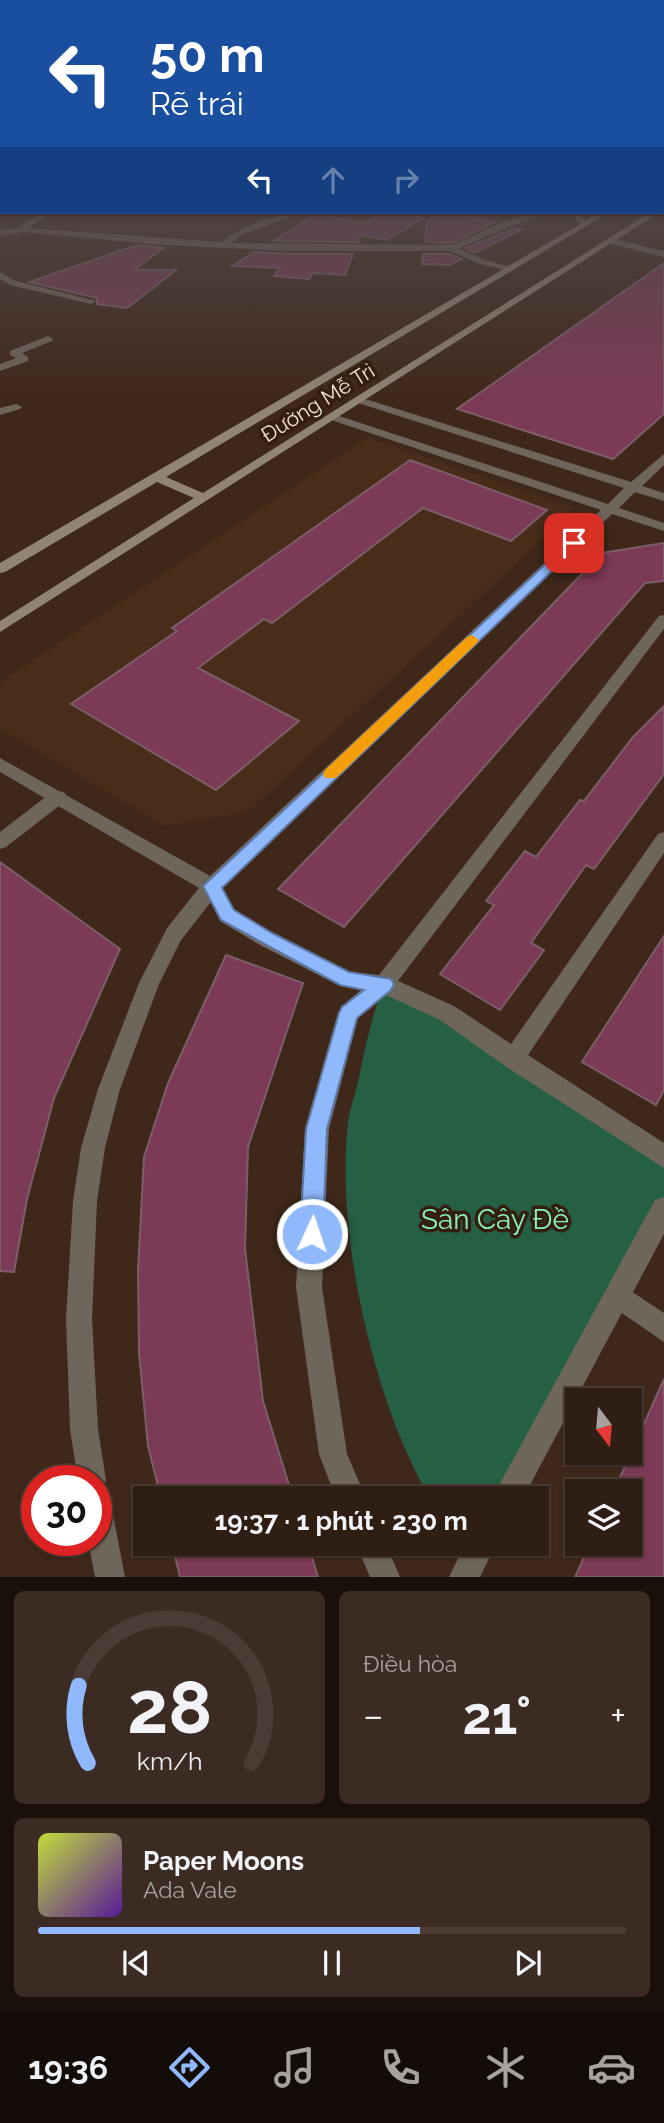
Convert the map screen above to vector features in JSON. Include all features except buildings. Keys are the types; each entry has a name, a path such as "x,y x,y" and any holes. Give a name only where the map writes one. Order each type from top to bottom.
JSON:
{"main road":[{"name":"Đường Mễ Trì","path":"0,569 534,255"},
{"name":"Đường Mễ Trì","path":"0,627 589,255"},
{"path":"156,477 204,498"}],"street":[{"path":"466,255 482,262 511,268"},
{"path":"0,275 13,283 90,301"},
{"path":"0,368 24,359 14,353 48,338"},
{"path":"359,400 664,497"},
{"path":"0,412 16,407"},
{"path":"332,417 664,527"},
{"path":"90,1465 84,1429 79,1319 85,1201 93,1148 109,1088 149,983 174,934 212,886 664,458"},
{"path":"347,1486 333,1454 309,1287 317,1129 349,1013 384,984 664,619"},
{"path":"0,764 212,886 228,915 265,938 347,980 384,984 447,1013 664,1157"},
{"path":"0,842 58,797"},
{"path":"513,1059 664,839"},
{"path":"514,1486 664,1209"},
{"path":"619,1296 664,1329"},
{"path":"106,1556 110,1577"},
{"path":"376,1556 385,1577"},
{"path":"464,1577 475,1556"}],"shaded area":[{"path":"368,437 575,509 248,812 164,826 0,729 0,682"}],"green space":[{"name":"Sân Cây Đề","path":"384,984 664,1157 664,1209 514,1486 424,1486 392,1415 376,1367 353,1265 345,1167 348,1123"}],"slow traffic":[{"path":"330,774 472,640"}],"route":[{"path":"312,1234 317,1129 349,1013 384,984 347,980 265,938 228,915 212,886 574,543"}]}
